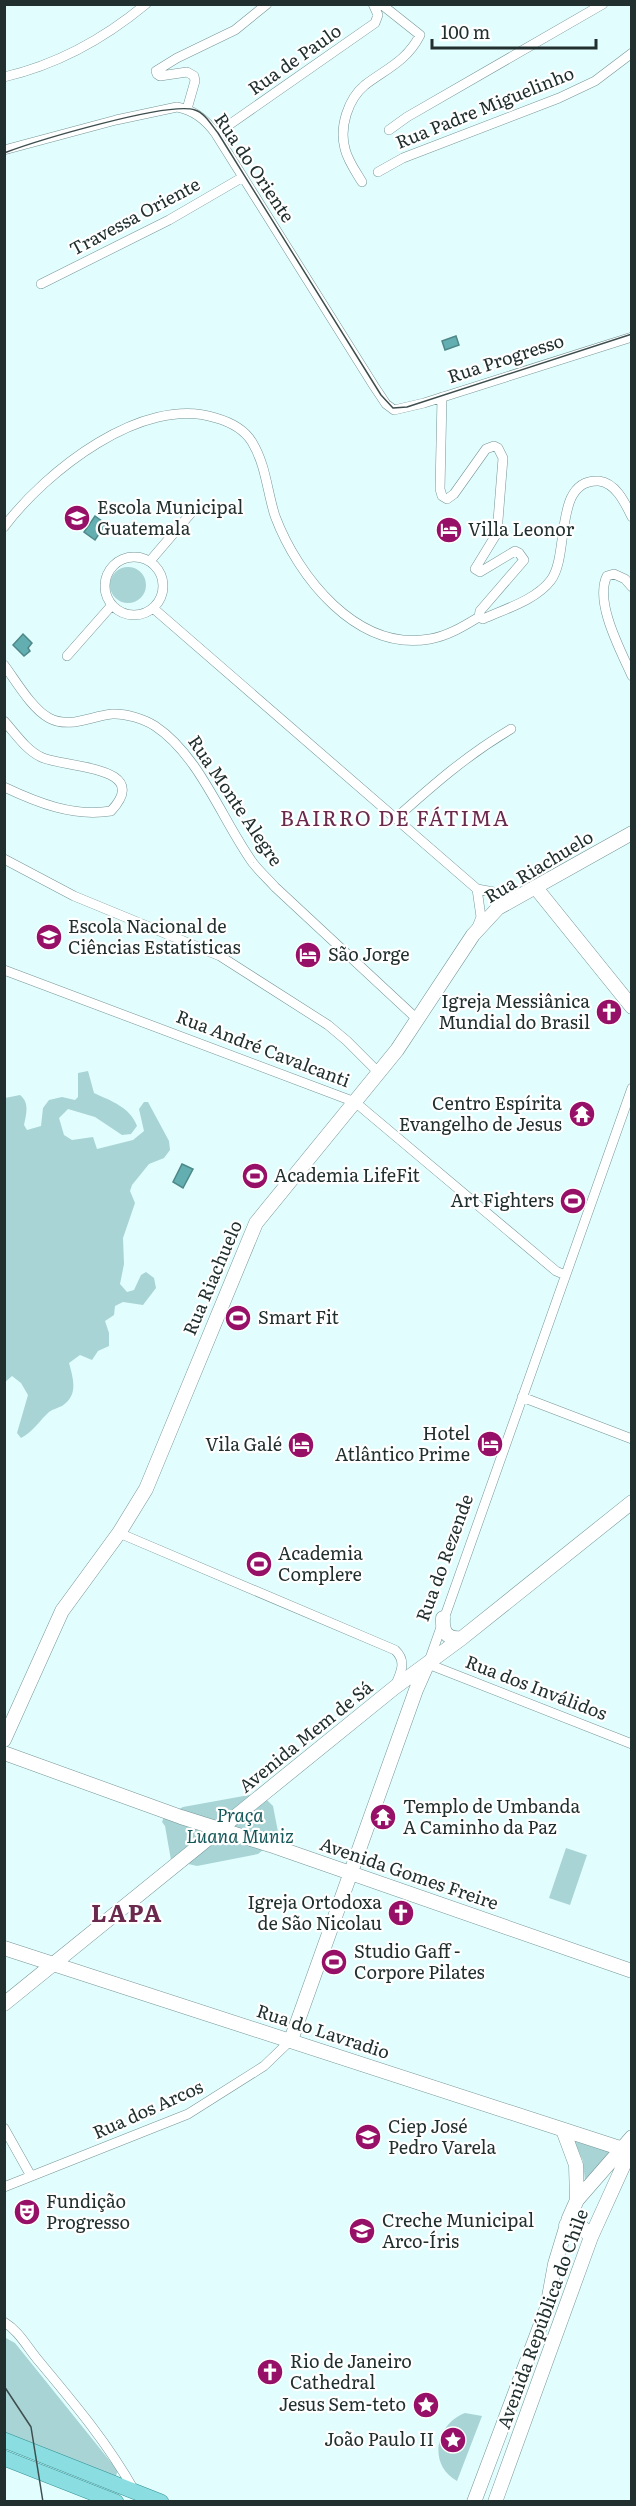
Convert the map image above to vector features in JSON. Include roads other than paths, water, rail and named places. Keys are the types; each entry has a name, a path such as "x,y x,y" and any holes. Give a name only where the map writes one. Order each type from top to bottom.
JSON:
{"main road":[{"name":"Rua Riachuelo","path":"4,1740 62,1611 118,1533 146,1489 252,1230 266,1208 397,1050 473,935 498,908 632,833"},
{"path":"536,888 632,1007"},
{"name":"Avenida Mem de Sá","path":"4,2004 394,1688 462,1638 632,1502"},
{"path":"443,1618 442,1630 452,1638 462,1638"},
{"name":"Rua do Rezende","path":"291,2040 349,1873 416,1690 428,1664"},
{"name":"Avenida Gomes Freire","path":"4,1753 632,1971"},
{"name":"Rua do Lavradio","path":"4,1948 563,2130 629,2149"},
{"path":"563,2130 576,2165 578,2200"},
{"name":"Avenida República do Chile","path":"474,2502 547,2308 566,2225 578,2200 629,2149"},
{"name":"Avenida República do Chile","path":"495,2502 591,2237 629,2149"},
{"path":"566,2225 580,2225 591,2237"},
{"path":"4,2440 161,2502"},
{"path":"4,2458 116,2502"}],"street":[{"path":"4,77 30,71 58,59 104,34 147,4"},
{"path":"187,109 195,81 194,76 187,72 160,76 156,70 227,35 267,4"},
{"name":"Rua de Paulo","path":"216,135 375,23 378,15 373,4"},
{"path":"362,182 345,149 343,130 347,115 358,92 398,64 419,38 419,33 381,4"},
{"path":"389,130 407,117 603,4"},
{"name":"Rua Padre Miguelinho","path":"378,172 403,158 559,98 595,81 632,52"},
{"name":"Rua do Oriente","path":"4,150 116,120 177,107 187,109 210,126 390,408"},
{"name":"Travessa Oriente","path":"41,284 169,220 243,177"},
{"name":"Rua Progresso","path":"390,408 394,410 411,407 632,337"},
{"path":"442,397 440,489 442,496 447,499 454,494 486,449 494,446 498,448 503,458 497,532 475,569 480,572 515,551 524,560 480,611 479,617"},
{"path":"4,526 30,496 90,447 136,423 178,415 205,414 233,423 252,441 265,471 275,515 290,550 328,598 355,622 370,631 390,639 410,641 431,639 448,634 479,617 483,619 534,595 551,580 561,556 567,505 572,495 589,482 601,481 614,489 624,500 632,517"},
{"path":"150,561 191,513"},
{"path":"136,556 150,561 163,580 160,600 146,612 130,615 112,605 105,593 104,583 111,566 127,557 136,556"},
{"path":"632,587 625,579 614,574 607,576 602,592 606,610 632,676"},
{"path":"67,656 112,605"},
{"path":"153,608 477,889 520,896"},
{"name":"Rua Monte Alegre","path":"4,665 30,700 49,718 76,722 111,714 129,716 153,724 173,739 191,763 254,864 275,887 417,1018"},
{"path":"4,721 40,757 110,774 119,781 123,788 122,796 111,811 82,812 42,805 4,787"},
{"path":"395,819 445,774 511,729"},
{"path":"4,859 74,896 220,956 328,1025 379,1073"},
{"path":"473,935 481,917 477,889"},
{"name":"Rua André Cavalcanti","path":"4,970 355,1102 556,1271 565,1275"},
{"name":"Rua do Rezende","path":"428,1664 632,1088"},
{"path":"522,1397 632,1439"},
{"path":"118,1533 395,1650 401,1657 402,1664 394,1688"},
{"name":"Rua dos Inválidos","path":"428,1664 632,1744"},
{"name":"Rua dos Arcos","path":"6,2183 30,2176 188,2114 256,2072 291,2040"},
{"path":"4,2128 30,2176"},
{"path":"4,2322 18,2333 82,2412 111,2450 136,2492"}],"tram line":[{"path":"4,153 131,116 180,109 199,112 218,133 381,395 393,408 407,407 632,334"},
{"path":"4,2386 31,2427 43,2502"}],"place":[{"name":"Escola Municipal Guatemala","path":"77,518"},
{"name":"Villa Leonor","path":"449,530"},
{"name":"Escola Nacional de Ciências Estatísticas","path":"49,937"},
{"name":"São Jorge","path":"308,955"},
{"name":"Igreja Messiânica Mundial do Brasil","path":"609,1012"},
{"name":"Centro Espírita Evangelho de Jesus","path":"582,1114"},
{"name":"Academia LifeFit","path":"255,1176"},
{"name":"Art Fighters","path":"573,1201"},
{"name":"Smart Fit","path":"238,1318"},
{"name":"Hotel Atlântico Prime","path":"490,1444"},
{"name":"Vila Galé","path":"301,1445"},
{"name":"Academia Complere","path":"259,1564"},
{"name":"Templo de Umbanda A Caminho da Paz","path":"383,1817"},
{"name":"Igreja Ortodoxa de São Nicolau","path":"401,1913"},
{"name":"Studio Gaff - Corpore Pilates","path":"334,1962"},
{"name":"Ciep José Pedro Varela","path":"368,2137"},
{"name":"Fundição Progresso","path":"27,2212"},
{"name":"Creche Municipal Arco-Íris","path":"362,2231"},
{"name":"Rio de Janeiro Cathedral","path":"270,2372"},
{"name":"Jesus Sem-teto","path":"426,2405"},
{"name":"João Paulo II","path":"453,2440"}],"district":[{"name":"BAIRRO DE FÁTIMA","path":"395,819"},
{"name":"LAPA","path":"127,1914"}],"park label":[{"name":"Praça Luana Muniz","path":"240,1826"}]}
